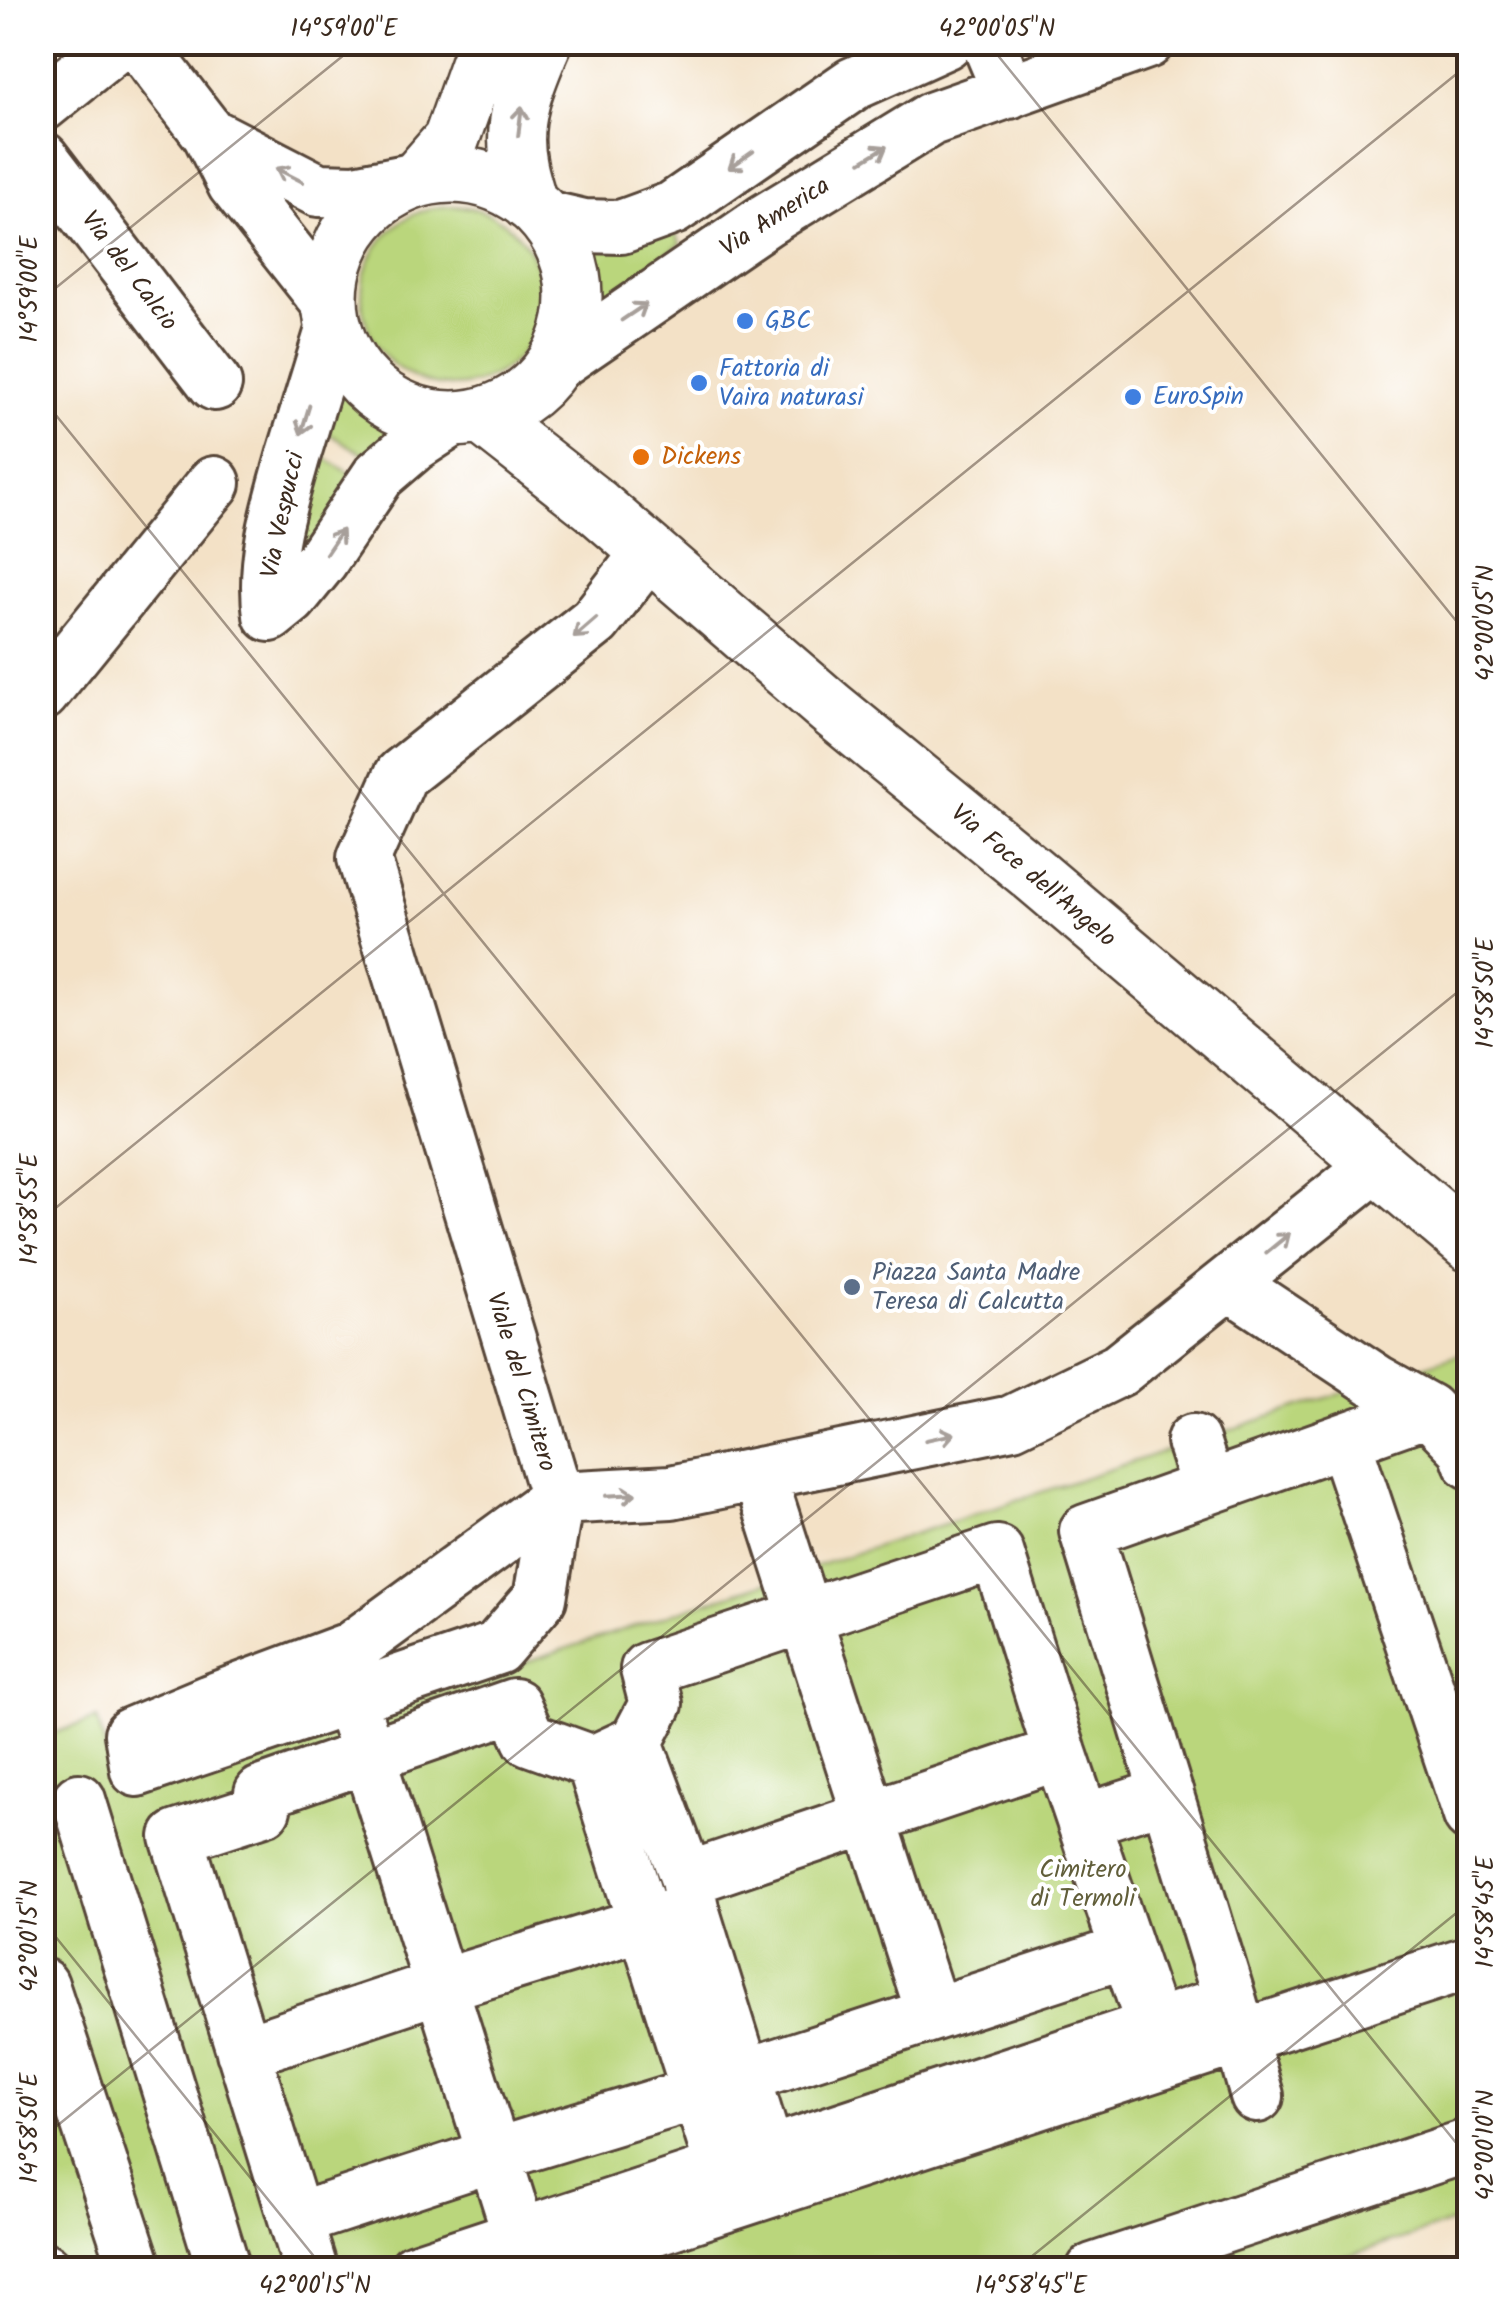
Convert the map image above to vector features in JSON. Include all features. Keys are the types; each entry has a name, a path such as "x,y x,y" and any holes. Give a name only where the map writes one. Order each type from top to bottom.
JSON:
{"main road":[{"path":"417,179 451,140 488,42"},
{"path":"537,210 512,190 492,181 454,175 417,179 397,187 358,218 336,256 330,280 331,316 346,358 376,393 409,412 431,418 467,418 514,402 549,372 567,337 573,316 572,272 565,251 537,210 518,162 517,125 526,83 544,42"},
{"name":"Via Foce dell'Angelo","path":"549,372 560,446 597,508"},
{"name":"Via Foce dell'Angelo","path":"467,418 597,508 1470,1244"}],"street":[{"path":"42,104 120,42"},
{"path":"138,42 209,134 234,184 331,316"},
{"path":"537,210 584,226 621,227 672,208 853,84 946,42"},
{"path":"988,42 1009,92"},
{"name":"Via America","path":"549,372 766,220 931,119 1147,42"},
{"path":"209,134 318,190 355,191 417,179"},
{"name":"Via del Calcio","path":"42,158 215,384"},
{"name":"Via Vespucci","path":"331,316 270,548 266,588 270,615 291,598 321,561 379,475 414,444 467,418"},
{"path":"42,694 214,484"},
{"name":"Viale del Cimitero","path":"648,553 595,620 400,775 364,858 541,1510 671,1492 1012,1422 1119,1370 1376,1165"},
{"path":"1228,1283 1376,1381 1428,1410 1465,1448 1470,1462"},
{"path":"1256,2096 1086,1531 1201,1464 1344,1440 1428,1410"},
{"path":"1344,1440 1470,1815"},
{"path":"758,1474 933,2014"},
{"path":"224,2270 61,1807 115,1784 136,1770 496,1648 540,1598 541,1510"},
{"path":"136,1770 131,1734 210,1700 352,1648 541,1510"},
{"path":"614,1752 656,1704 646,1669 997,1552 1153,2026"},
{"path":"349,1698 525,2258"},
{"path":"311,2270 178,1837 264,1810 262,1793 514,1704 529,1739 614,1752"},
{"path":"614,1752 674,1904 721,2084 756,2169"},
{"path":"243,2052 674,1904 869,1819 1060,1753"},
{"path":"1083,1820 1166,1794"},
{"path":"296,2220 1127,1951"},
{"path":"756,2169 1234,2019 1470,1962"},
{"path":"42,1985 136,2270"},
{"path":"415,2270 525,2258 756,2169 1153,2026 1234,2019"},
{"path":"1093,2270 1470,2145"}],"green space":[{"path":"452,206 486,213 516,232 535,262 542,296 535,330 516,360 486,379 452,386 418,379 388,360 369,330 362,296 369,262 388,232 418,213"},
{"path":"672,228 681,244 601,302 591,245"},
{"path":"339,388 362,412 394,431 367,456 321,429"},
{"path":"315,451 358,479 314,545 286,528"},
{"name":"Cimitero di Termoli","path":"1469,1351 1469,2217 1304,2270 43,2269 42,1737 97,1719 119,1796"}],"place":[{"name":"GBC","path":"745,321"},
{"name":"Fattoria di Vaira naturasi","path":"699,383"},
{"name":"EuroSpin","path":"1133,397"},
{"name":"Dickens","path":"641,457"},
{"name":"Piazza Santa Madre Teresa di Calcutta","path":"852,1287"}]}
